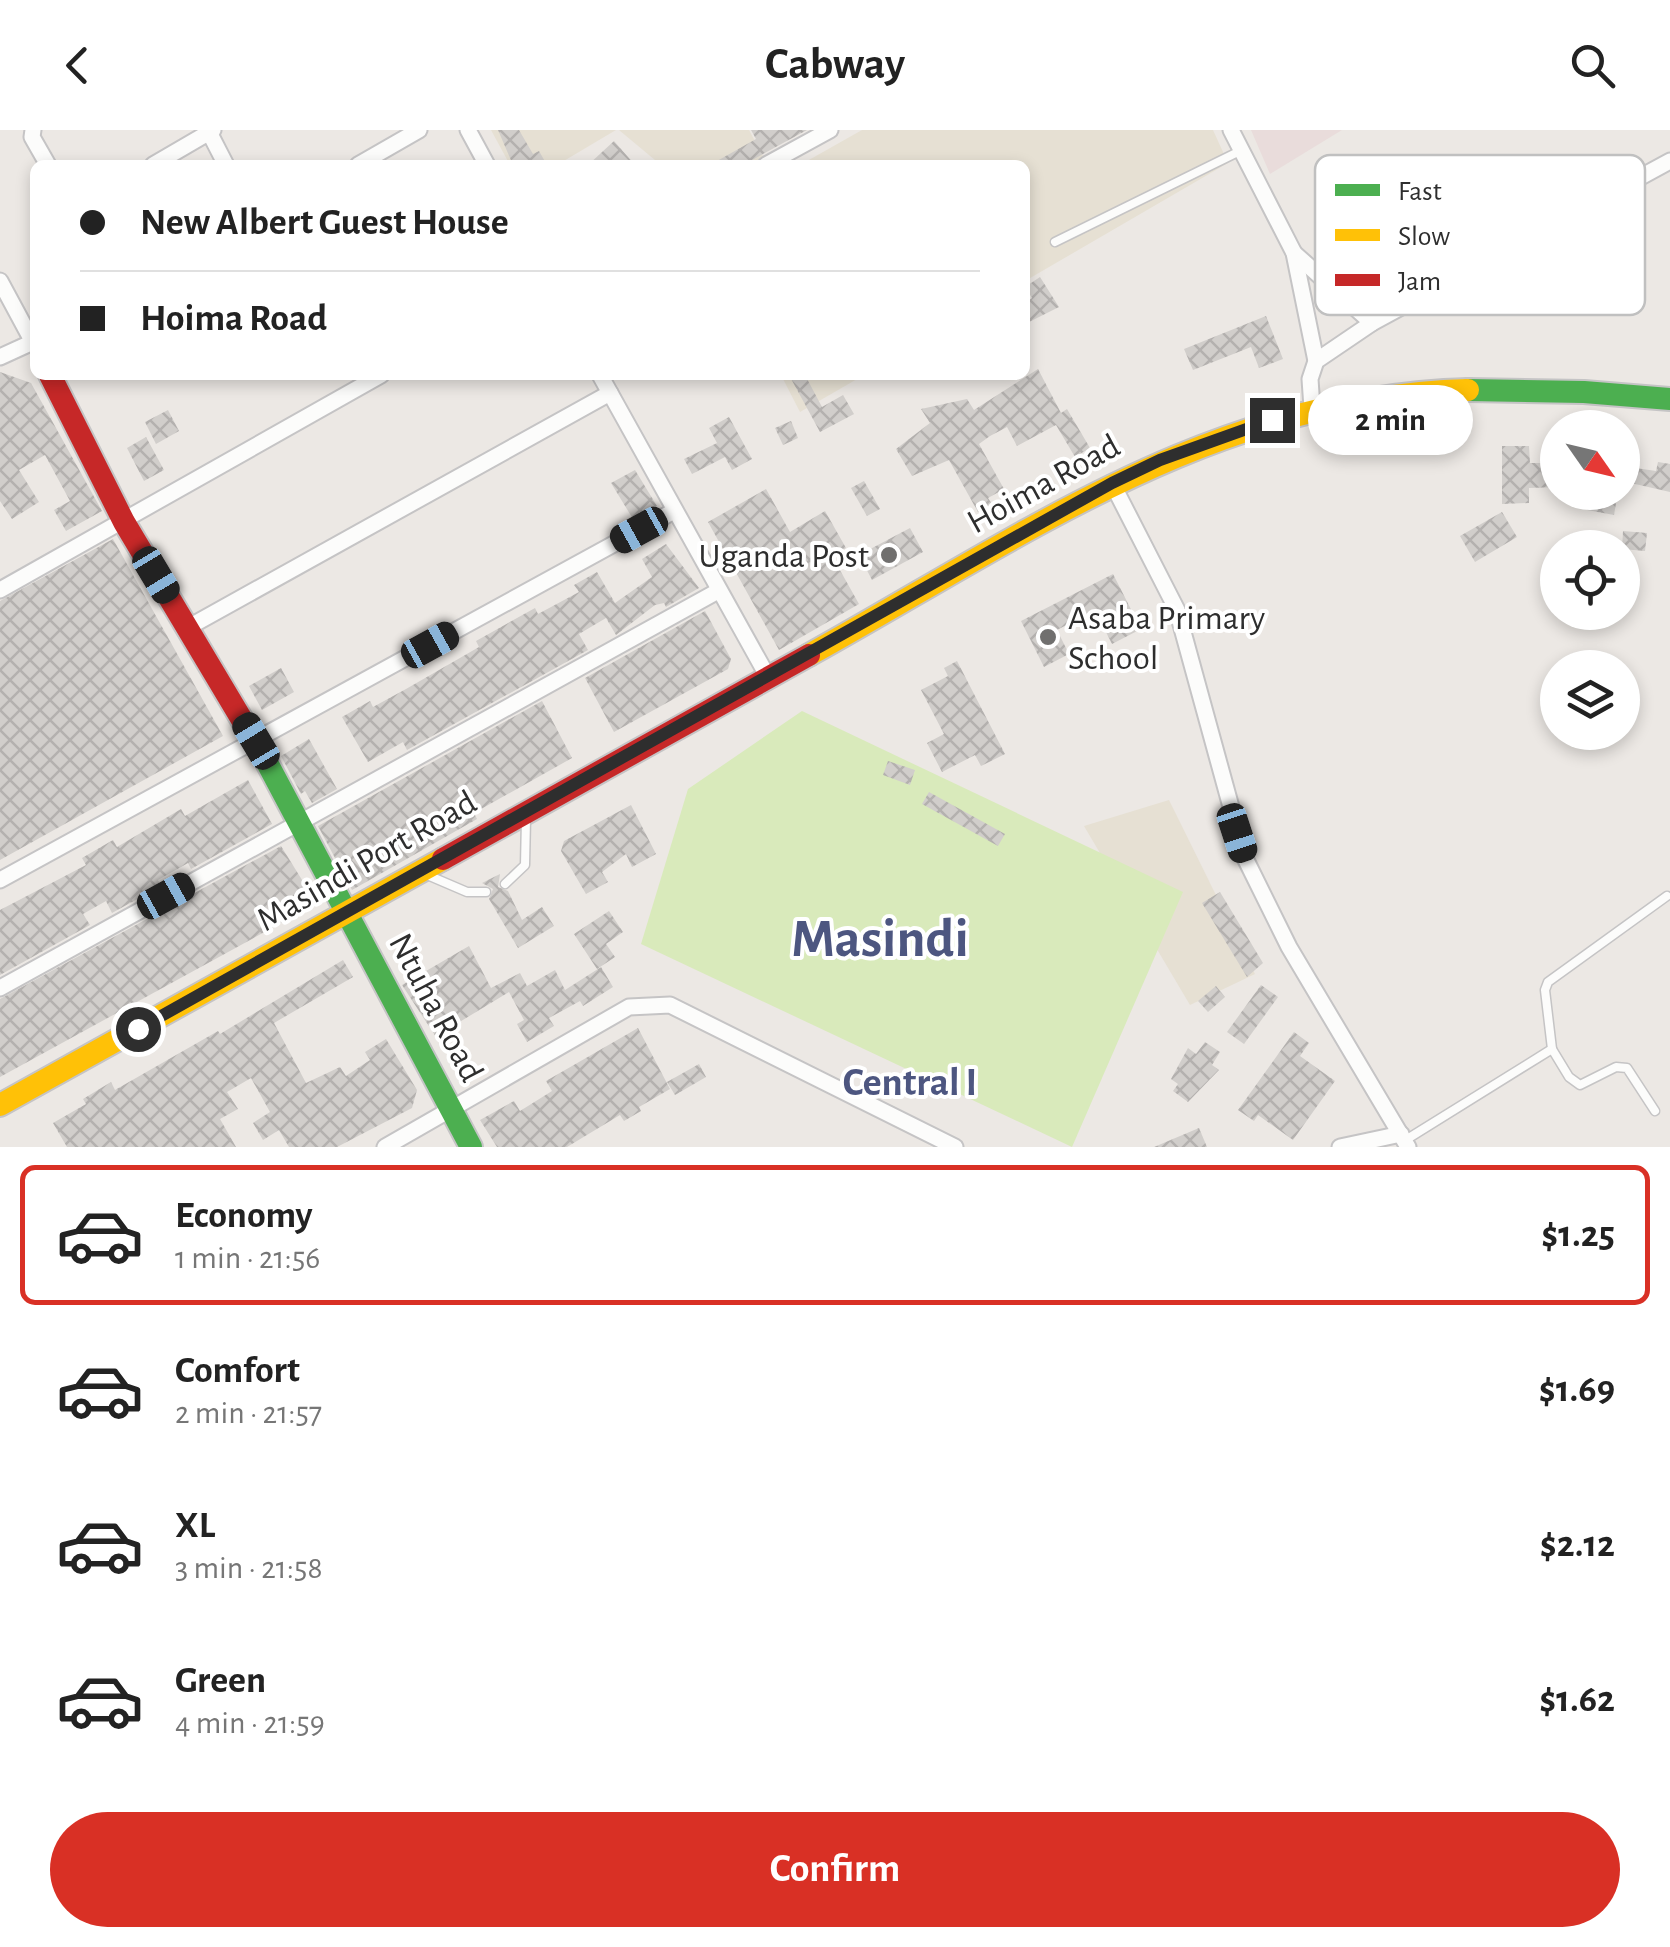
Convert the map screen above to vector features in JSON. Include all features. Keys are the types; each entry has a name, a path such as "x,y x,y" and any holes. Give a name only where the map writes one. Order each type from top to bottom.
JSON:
{"main road":[{"name":"Ntuha Road","path":"53,380 124,522 256,741 471,1147"},
{"name":"Hoima Road","path":"768,677 1112,483 1178,453 1312,408 1465,390 1556,390 1670,399"},
{"name":"Masindi Port Road","path":"0,1105 768,677"}],"street":[{"path":"367,160 419,130"},
{"path":"468,130 484,160"},
{"path":"775,160 830,130"},
{"path":"1231,130 1294,254 1316,361 1310,380 1312,408"},
{"path":"162,160 210,131 224,160"},
{"path":"31,132 45,160"},
{"path":"1645,175 1670,161"},
{"path":"1294,254 1315,273"},
{"path":"0,281 30,336"},
{"path":"1363,315 1372,323"},
{"path":"1316,361 1387,315"},
{"path":"0,357 30,345"},
{"path":"0,590 373,380"},
{"path":"603,380 768,677"},
{"path":"187,628 610,393"},
{"path":"1112,483 1178,610 1245,858 1290,947 1404,1141 1340,1147"},
{"path":"0,880 674,511"},
{"path":"0,988 718,591"},
{"path":"385,1147 629,1006 650,1003 670,1005 955,1147"}],"lane":[{"path":"1055,242 1242,150"},
{"path":"505,884 525,865 526,809"},
{"path":"420,871 444,885 486,892"},
{"path":"1655,1111 1627,1068 1616,1068 1580,1084 1569,1077 1552,1049 1545,990 1548,982 1666,896"},
{"path":"1404,1141 1552,1049"}],"shaded area":[{"path":"491,130 616,130 565,160 507,160"},
{"path":"619,130 749,130 764,158 760,160 655,160"},
{"path":"862,130 1213,130 1228,163 1030,278 1030,160 809,160"},
{"path":"1251,130 1342,130 1270,174"},
{"path":"784,380 855,380 800,412"},
{"path":"1169,800 1255,974 1190,1005 1084,826"}],"green space":[{"path":"802,711 1183,892 1072,1147 641,944 688,789"}],"building":[{"path":"498,130 519,130 533,154 539,151 544,160 511,160"},
{"path":"751,130 807,130 752,160 719,160 756,139"},
{"path":"614,141 631,160 593,160"},
{"path":"1040,277 1059,307 1030,322 1032,298 1030,284"},
{"path":"1266,316 1283,359 1259,368 1251,347 1193,370 1184,349"},
{"path":"1038,369 1061,413 1067,409 1090,448 1075,457 1056,425 1017,446 1007,427 990,436 979,444 1004,489 988,498 992,504 978,512 949,460 912,476 896,449 930,423 921,409 967,399 974,410 1021,380 1030,380 1030,374"},
{"path":"0,372 31,383 102,511 66,531 54,510 70,501 45,455 19,470 39,502 12,519 0,501"},
{"path":"792,380 808,380 822,407 843,395 854,414 820,432"},
{"path":"168,410 179,431 156,444 145,422"},
{"path":"729,417 752,459 732,470 725,457 692,474 684,459 717,443 709,428"},
{"path":"791,421 798,438 783,445 775,428"},
{"path":"146,437 164,470 144,481 127,448"},
{"path":"1502,446 1529,446 1530,463 1540,463 1540,488 1529,488 1529,503 1502,504"},
{"path":"1658,462 1670,464 1670,492 1640,485 1640,469 1656,471"},
{"path":"635,470 657,506 633,519 611,483"},
{"path":"864,481 880,509 867,516 851,488"},
{"path":"766,489 790,532 825,511 846,548 832,556 859,604 779,650 708,522"},
{"path":"1587,510 1615,510 1614,515"},
{"path":"1502,512 1517,537 1475,562 1460,536"},
{"path":"910,528 923,552 872,580 859,555"},
{"path":"1640,532 1647,533 1645,551 1640,551"},
{"path":"113,539 223,736 0,860 0,601"},
{"path":"666,544 699,588 666,607 664,603 655,605 616,635 606,618 579,634 588,650 407,750 403,742 368,762 342,717 370,701 373,707 406,689 479,647 476,641 535,608 538,614 579,592 574,585 597,572 615,603 652,577 642,559"},
{"path":"1113,574 1141,629 1112,644 1095,610 1057,630 1069,654 1044,667 1021,621"},
{"path":"705,611 731,659 728,669 614,732 585,678"},
{"path":"957,661 1005,754 981,766 975,755 942,772 927,743 944,734 921,690 948,676 944,668"},
{"path":"281,668 294,692 262,710 249,686"},
{"path":"542,701 572,758 474,813 477,819 352,890 318,826"},
{"path":"309,739 337,789 312,803 305,791 301,794 281,756"},
{"path":"888,761 915,770 910,785 883,775"},
{"path":"248,780 272,824 191,869 188,863 158,880 161,886 112,913 106,901 83,914 90,925 0,975 0,910 86,865 82,858 113,840 117,847 181,809 185,816"},
{"path":"929,792 1005,834 998,846 922,804"},
{"path":"631,805 656,854 632,867 626,854 602,872 608,882 586,894 561,851 564,841"},
{"path":"281,846 307,888 301,912 0,1077 0,999"},
{"path":"500,874 498,887 508,891 522,920 542,907 554,926 518,948 489,899 493,889 482,883"},
{"path":"1220,892 1263,963 1247,977 1202,903"},
{"path":"609,911 623,932 606,944 615,957 597,969 574,934"},
{"path":"469,946 491,988 520,973 527,986 555,970 565,990 601,967 613,987 583,1006 580,1001 549,1018 554,1026 527,1042 517,1024 524,1020 509,992 448,1029 450,1033 438,1040 402,985"},
{"path":"343,960 353,977 274,1023 306,1083 340,1067 346,1076 370,1060 365,1052 386,1039 417,1090 412,1108 337,1147 289,1147 279,1130 263,1140 253,1123 270,1112 251,1078 227,1092 238,1109 220,1119 236,1147 67,1147 53,1123 86,1104 83,1099 111,1082 115,1090 218,1031 220,1034"},
{"path":"1261,985 1278,997 1244,1044 1227,1032"},
{"path":"1216,986 1225,997 1208,1012 1198,1001"},
{"path":"638,1028 670,1089 624,1121 620,1115 567,1147 497,1147 480,1120 514,1101 520,1111 552,1091 546,1081"},
{"path":"1294,1032 1309,1043 1300,1056 1335,1081 1293,1140 1258,1115 1254,1121 1238,1110"},
{"path":"1205,1042 1220,1052 1212,1065 1219,1070 1188,1102 1173,1091 1178,1084 1171,1079 1188,1048 1196,1054"},
{"path":"699,1064 706,1077 675,1095 667,1082"},
{"path":"1199,1128 1207,1147 1154,1147"}],"traffic: fast":[{"path":"1468,390 1584,392 1670,399"},
{"path":"263,755 471,1147"}],"traffic: slow":[{"path":"809,655 1045,521 1124,480 1204,446 1288,418 1376,399 1468,390"},
{"path":"0,1105 443,859"}],"traffic: jam":[{"path":"53,380 124,522 263,755"},
{"path":"443,859 809,655"}],"place":[{"name":"Uganda Post","path":"889,555"},
{"name":"Asaba Primary School","path":"1048,637"}],"district":[{"name":"Masindi","path":"880,937"},
{"name":"Central I","path":"910,1081"}],"route":[{"path":"138,1029 1112,483 1160,460 1272,420"}]}
